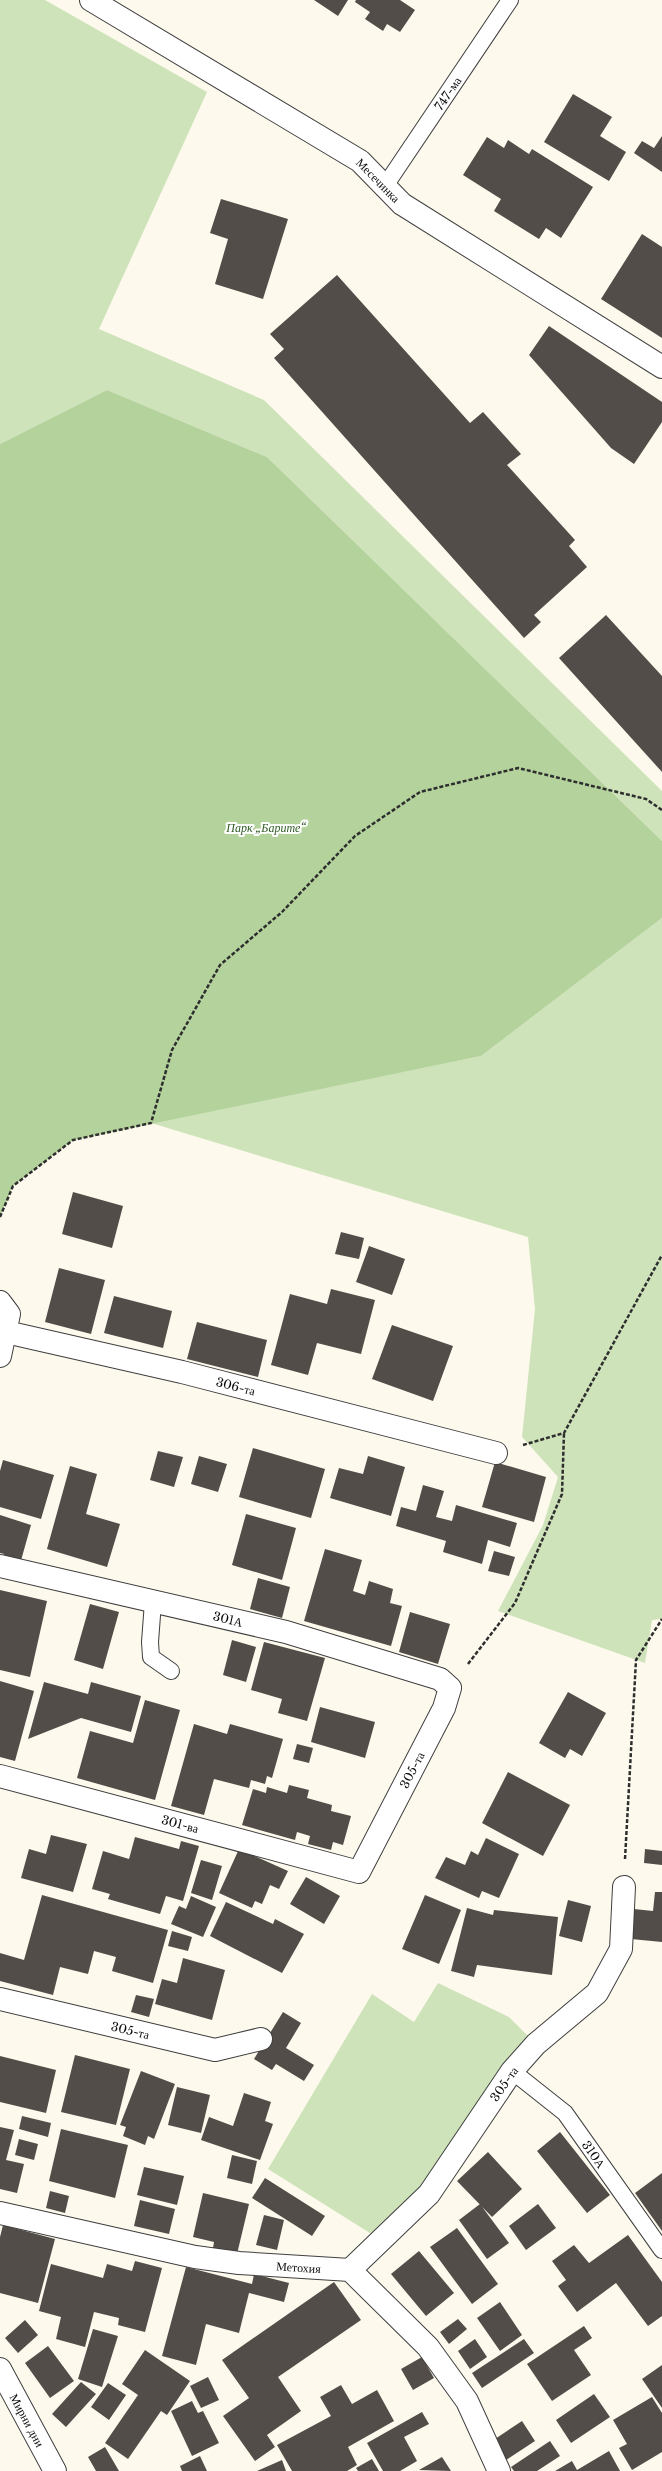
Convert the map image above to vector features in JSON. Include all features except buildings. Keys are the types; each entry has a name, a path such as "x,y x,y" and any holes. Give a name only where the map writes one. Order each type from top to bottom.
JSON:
{"street":[{"name":"Месечинка","path":"91,0 360,161 402,204 662,367"},
{"path":"0,1302 9,1314 0,1356"},
{"name":"306-та","path":"6,1332 182,1372 496,1453"},
{"name":"301А","path":"0,1566 286,1632 440,1679 450,1688"},
{"name":"305-та","path":"359,1872 444,1708 450,1688"},
{"name":"301-ва","path":"0,1776 359,1872"},
{"name":"305-та","path":"350,2270 430,2194 512,2071 536,2044 597,1993 621,1949 624,1887"},
{"name":"305-та","path":"0,1999 215,2050 261,2039"},
{"name":"Метохия","path":"0,2213 195,2257 239,2263 350,2270"},
{"path":"350,2270 428,2347 467,2401 498,2471"},
{"name":"Мирни дни","path":"0,2369 55,2471"}],"lane":[{"name":"747-ма","path":"385,186 510,0"},
{"path":"153,1602 150,1642 151,1657 171,1671"},
{"name":"310А","path":"512,2071 565,2113 662,2250"}],"path":[{"path":"0,1217 13,1186 73,1140 150,1123 172,1050 220,965 282,912 354,836 420,792 518,768 646,800 662,810"},
{"path":"450,1688 515,1603 562,1494 564,1433 662,1255"},
{"path":"496,1453 564,1433"},
{"path":"624,1887 636,1660 662,1619"}],"green space":[{"path":"0,0 45,0 207,92 99,329 264,400 662,791 662,841 267,457 107,390 0,444"},
{"name":"Парк „Барите“","path":"107,390 267,457 662,841 662,918 481,1056 73,1140 13,1186 0,1217 0,444"},
{"path":"662,918 662,1619 652,1620 645,1663 498,1611 543,1525 558,1477 522,1437 535,1309 528,1237 151,1123 481,1056"},
{"path":"438,1983 509,2017 536,2044 381,2240 268,2169 372,1994 414,2022"}]}
